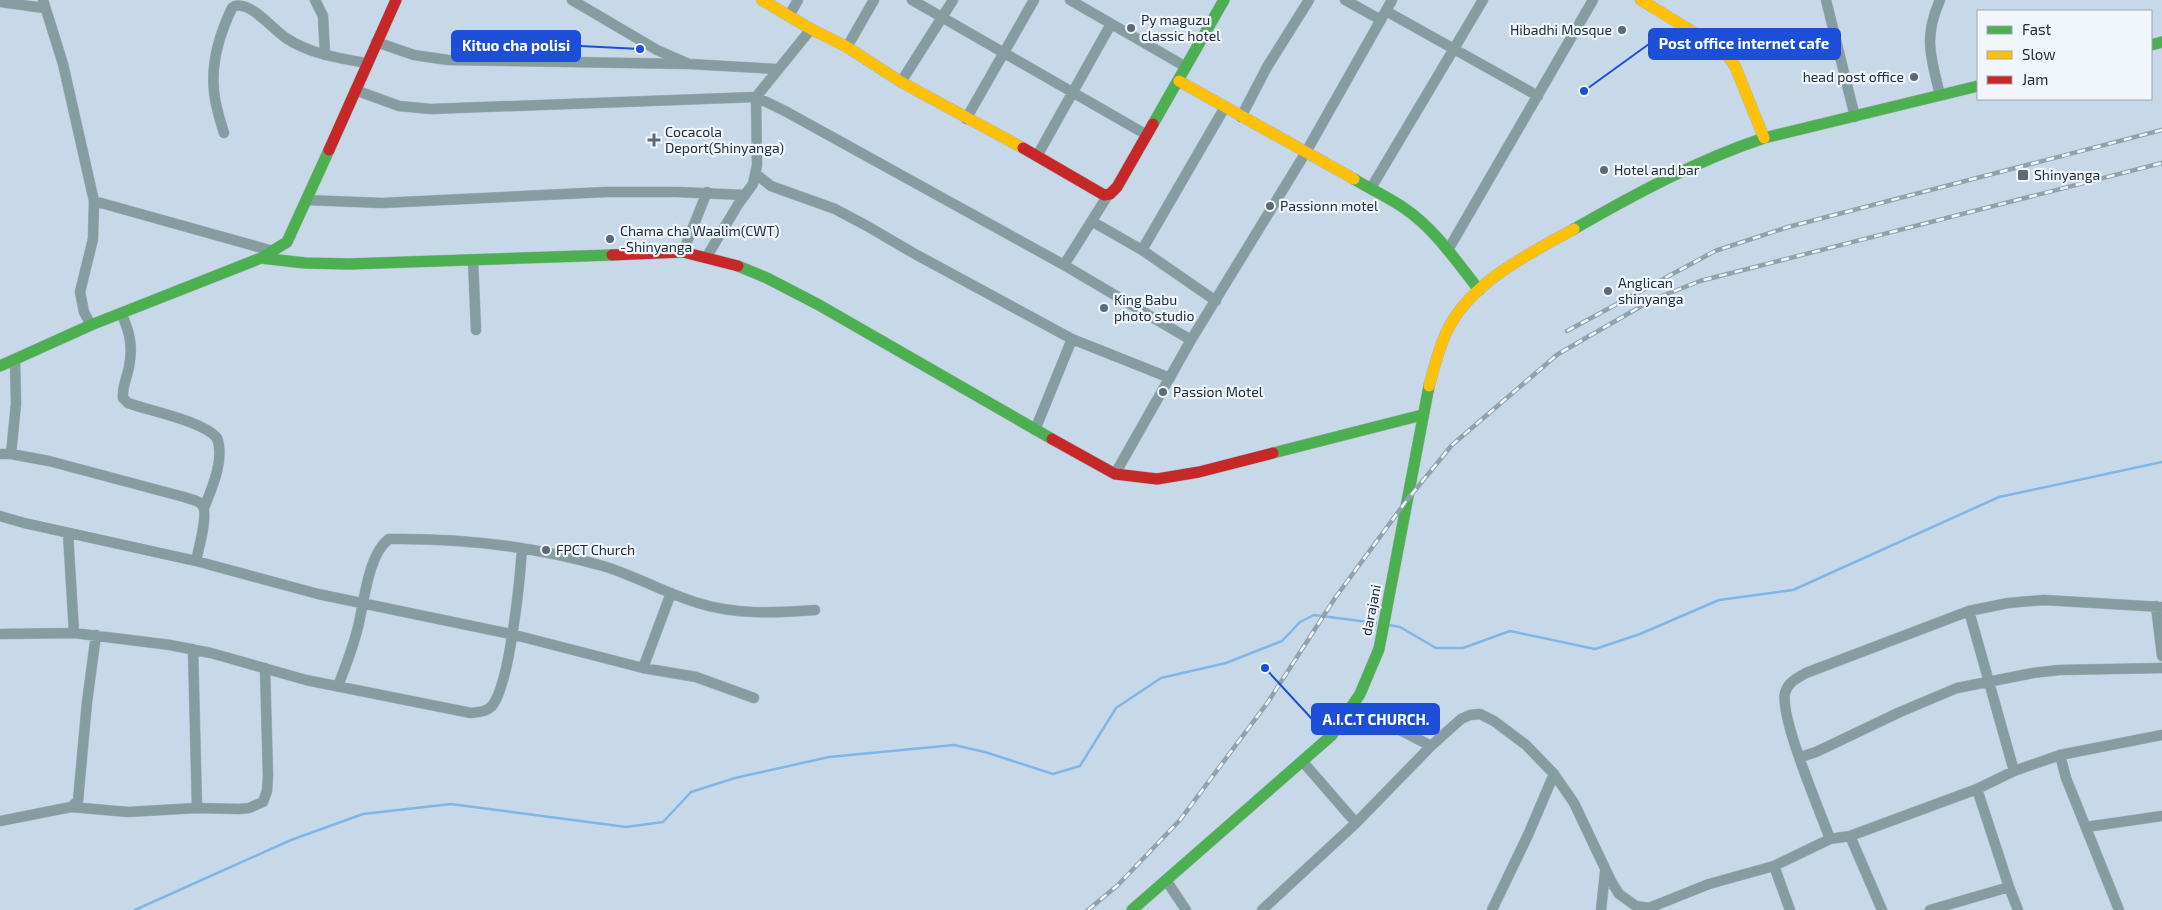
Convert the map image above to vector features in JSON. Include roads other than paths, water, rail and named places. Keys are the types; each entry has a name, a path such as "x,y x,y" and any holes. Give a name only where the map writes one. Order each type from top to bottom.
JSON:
{"main road":[{"path":"0,366 91,325 261,258 287,242 396,0"},
{"path":"762,0 810,29 847,47 901,82 966,119 1038,156 1100,194 1108,195 1117,187 1224,0"},
{"path":"1641,0 1724,51 1735,66 1764,138"},
{"path":"1179,81 1405,208 1428,227 1478,290"},
{"name":"darajani","path":"1132,910 1332,735 1354,706 1367,683 1379,648 1430,377 1443,339 1450,325 1478,290 1512,264 1638,192 1734,148 1764,138 1977,86"},
{"path":"287,242 305,263"},
{"path":"261,258 305,263 473,260 683,252 707,256 757,275 817,304 1035,430 1116,474 1156,479 1199,472 1422,415"}],"street":[{"path":"315,0 323,16 325,55"},
{"path":"572,0 657,50 689,64"},
{"path":"789,16 798,0"},
{"path":"847,47 874,0"},
{"path":"912,0 1004,51 1146,135"},
{"path":"901,82 953,0"},
{"path":"966,119 1034,0"},
{"path":"1070,0 1186,67"},
{"path":"1241,116 1267,67 1309,0"},
{"path":"1345,0 1454,48 1538,96"},
{"path":"1116,474 1191,340 1306,152 1392,0"},
{"path":"1371,188 1483,0"},
{"path":"1448,250 1593,0"},
{"path":"1826,0 1855,117"},
{"path":"1940,0 1930,26 1929,39 1940,95"},
{"path":"0,2 26,7 44,4 63,64 94,201 93,239 80,292 84,312 91,325"},
{"path":"224,133 214,94 214,78 221,32 235,6 247,7 285,37 300,46 325,55 366,63"},
{"path":"1038,156 1110,24"},
{"path":"707,256 745,195 754,184 756,174 756,97 777,68 810,29"},
{"path":"376,42 414,55 439,59 689,64 777,68"},
{"path":"356,90 399,106 431,109 756,97 785,111 1064,265 1191,340"},
{"path":"1142,250 1225,107"},
{"path":"756,174 772,186 835,209 1072,339 1170,378"},
{"path":"306,200 382,203 597,192 707,192 745,195"},
{"path":"683,252 707,192"},
{"path":"1064,265 1093,222 1108,195"},
{"path":"94,201 273,251"},
{"path":"1093,222 1142,250 1216,301"},
{"path":"473,260 476,330"},
{"path":"121,313 129,331 132,344 129,367 122,391 123,398 128,403 173,416 203,428 217,438 219,454 213,484 204,508 203,530 196,562"},
{"path":"1035,430 1072,339"},
{"path":"11,454 16,404 15,360"},
{"path":"0,454 11,454 49,462 184,497 202,504 204,508"},
{"path":"0,516 196,562 318,594 364,602 511,634 643,668 696,677 754,698"},
{"path":"68,533 74,633"},
{"path":"338,686 352,648 373,561 381,546 389,539 461,541 522,548 602,566 635,576 671,593 722,609 750,613 815,610"},
{"path":"0,634 74,633 194,649 306,680 471,713 484,711 490,708 500,689 511,634 522,548"},
{"path":"643,668 671,593"},
{"path":"1830,840 1791,733 1785,693 1791,682 1835,661 1969,611 2008,603 2044,600 2159,606 2162,656"},
{"path":"1969,611 2014,770"},
{"path":"72,807 78,801 87,702 96,635"},
{"path":"194,649 197,808"},
{"path":"0,821 72,807 128,812 197,808 249,808 258,806 265,798 268,776 265,668"},
{"path":"1800,757 1816,752 1930,698 1957,688 2059,670 2162,668"},
{"path":"1354,706 1431,746"},
{"path":"1262,910 1356,823 1431,746 1462,719 1470,715 1480,714 1494,720 1526,745 1554,774 1574,804 1605,872 1619,894 1636,906 1647,909 1709,884 1774,866 1830,840 1850,836 1977,789 2014,770 2060,755 2162,735"},
{"path":"2060,755 2066,778 2119,910"},
{"path":"1303,762 1356,823"},
{"path":"1492,910 1528,835 1554,774"},
{"path":"1977,789 2018,910"},
{"path":"2086,827 2162,816"},
{"path":"1850,836 1882,910"},
{"path":"1774,866 1790,910"},
{"path":"1600,910 1605,872"},
{"path":"1166,880 1186,910"},
{"path":"1930,910 2009,887"}],"waterway":[{"path":"1389,625 1400,627 1436,648 1463,648 1510,631 1595,649 1640,634 1719,600 1793,590 1999,497 2162,462"},
{"path":"135,910 291,840 363,814 451,804 626,827 663,822 691,792 735,778 829,757 954,745 985,752 1053,774 1080,766 1116,708 1161,678 1226,663 1282,641 1300,622 1314,615 1376,623"}],"railway":[{"path":"1567,331 1715,251 1788,227 2162,130"},
{"path":"1088,910 1118,885 1180,820 1268,702 1335,598 1407,500 1452,445 1558,354 1652,300 1700,281 2162,163"}],"place":[{"name":"Py maguzu classic hotel","path":"1131,28"},
{"name":"Hibadhi Mosque","path":"1622,30"},
{"name":"Kituo cha polisi","path":"640,49"},
{"name":"head post office","path":"1914,77"},
{"name":"Post office internet cafe","path":"1584,91"},
{"name":"Cocacola Deport(Shinyanga)","path":"654,140"},
{"name":"Hotel and bar","path":"1604,170"},
{"name":"Shinyanga","path":"2023,175"},
{"name":"Passionn motel","path":"1270,206"},
{"name":"Chama cha Waalim(CWT) -Shinyanga","path":"610,239"},
{"name":"Anglican shinyanga","path":"1608,291"},
{"name":"King Babu photo studio","path":"1104,308"},
{"name":"Passion Motel","path":"1163,392"},
{"name":"FPCT Church","path":"546,550"},
{"name":"A.I.C.T CHURCH.","path":"1265,668"}]}
